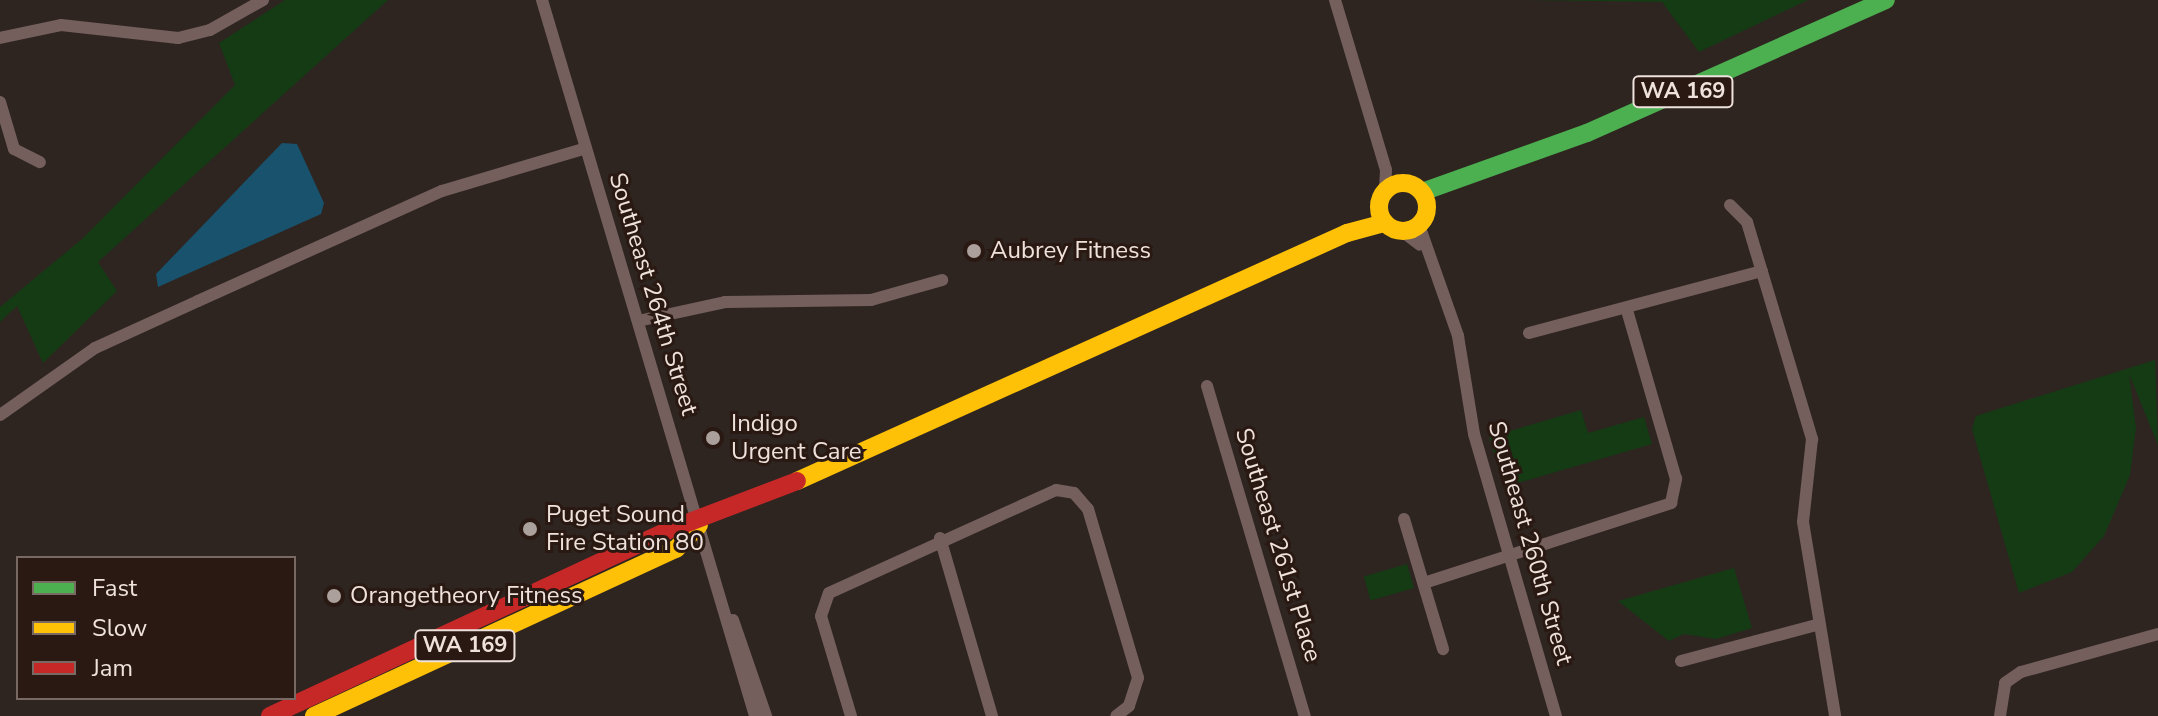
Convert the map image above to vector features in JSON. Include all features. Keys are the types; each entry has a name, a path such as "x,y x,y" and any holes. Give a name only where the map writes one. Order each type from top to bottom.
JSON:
{"main road":[{"name":"WA 169","path":"1424,198 1886,0"},
{"path":"1389,182 1424,198 1411,228 1382,217 1389,182"},
{"name":"WA 169","path":"270,716 666,531 699,525 1382,217"},
{"name":"WA 169","path":"314,716 676,549 699,525"},
{"path":"357,695 360,684 418,656 423,643"}],"street":[{"path":"0,38 61,25 178,38 210,30 263,0"},
{"name":"Southeast 264th Street","path":"542,0 755,716"},
{"path":"1335,0 1389,182"},
{"path":"0,102 14,149 40,162"},
{"path":"0,415 95,348 442,191 586,148"},
{"path":"1730,205 1747,222 1812,439 1803,522 1816,625 1835,716"},
{"name":"Southeast 260th Street","path":"1411,228 1455,326 1474,434 1556,716"},
{"path":"1529,333 1627,310 1762,271"},
{"path":"638,321 725,302 871,300 942,280"},
{"path":"1424,583 1663,511 1673,499 1676,479 1627,310"},
{"name":"Southeast 261st Place","path":"1207,386 1305,716"},
{"path":"851,716 821,608 836,585 1045,491 1074,493 1088,509 1138,678 1133,699 1116,716"},
{"path":"1404,519 1443,649"},
{"path":"940,538 992,716"},
{"name":"Southeast 264th Street","path":"721,600 744,641 766,716"},
{"path":"1681,661 1816,625"},
{"path":"2000,716 2005,683 2158,634"}],"green space":[{"path":"285,0 388,0 98,262 117,291 43,363 17,306 0,322 0,307 82,239 235,85 219,43"},
{"path":"1522,0 1808,0 1699,52 1662,2"},
{"path":"2155,360 2158,445 2129,374 2136,428 2130,475 2104,536 2072,572 2019,593 1972,429 1976,416"},
{"path":"1581,410 1588,433 1644,417 1652,444 1504,487 1489,437"},
{"path":"1407,564 1414,588 1371,600 1364,576"},
{"path":"1734,568 1752,628 1716,639 1684,634 1669,641 1618,601"}],"water":[{"path":"282,143 297,144 324,203 321,214 158,287 156,274"}],"traffic: fast":[{"path":"1422,192 1587,133 1886,0"}],"traffic: slow":[{"path":"1403,183 1420,190 1427,207 1420,224 1403,231 1386,224 1379,207 1386,190 1403,183"},
{"path":"797,481 1347,233 1385,223"},
{"path":"314,716 676,549 699,525"}],"traffic: jam":[{"path":"270,716 666,531 797,481"}],"place":[{"name":"Aubrey Fitness","path":"974,251"},
{"name":"Indigo Urgent Care","path":"713,438"},
{"name":"Puget Sound Fire Station 80","path":"530,529"},
{"name":"Orangetheory Fitness","path":"334,596"}]}
